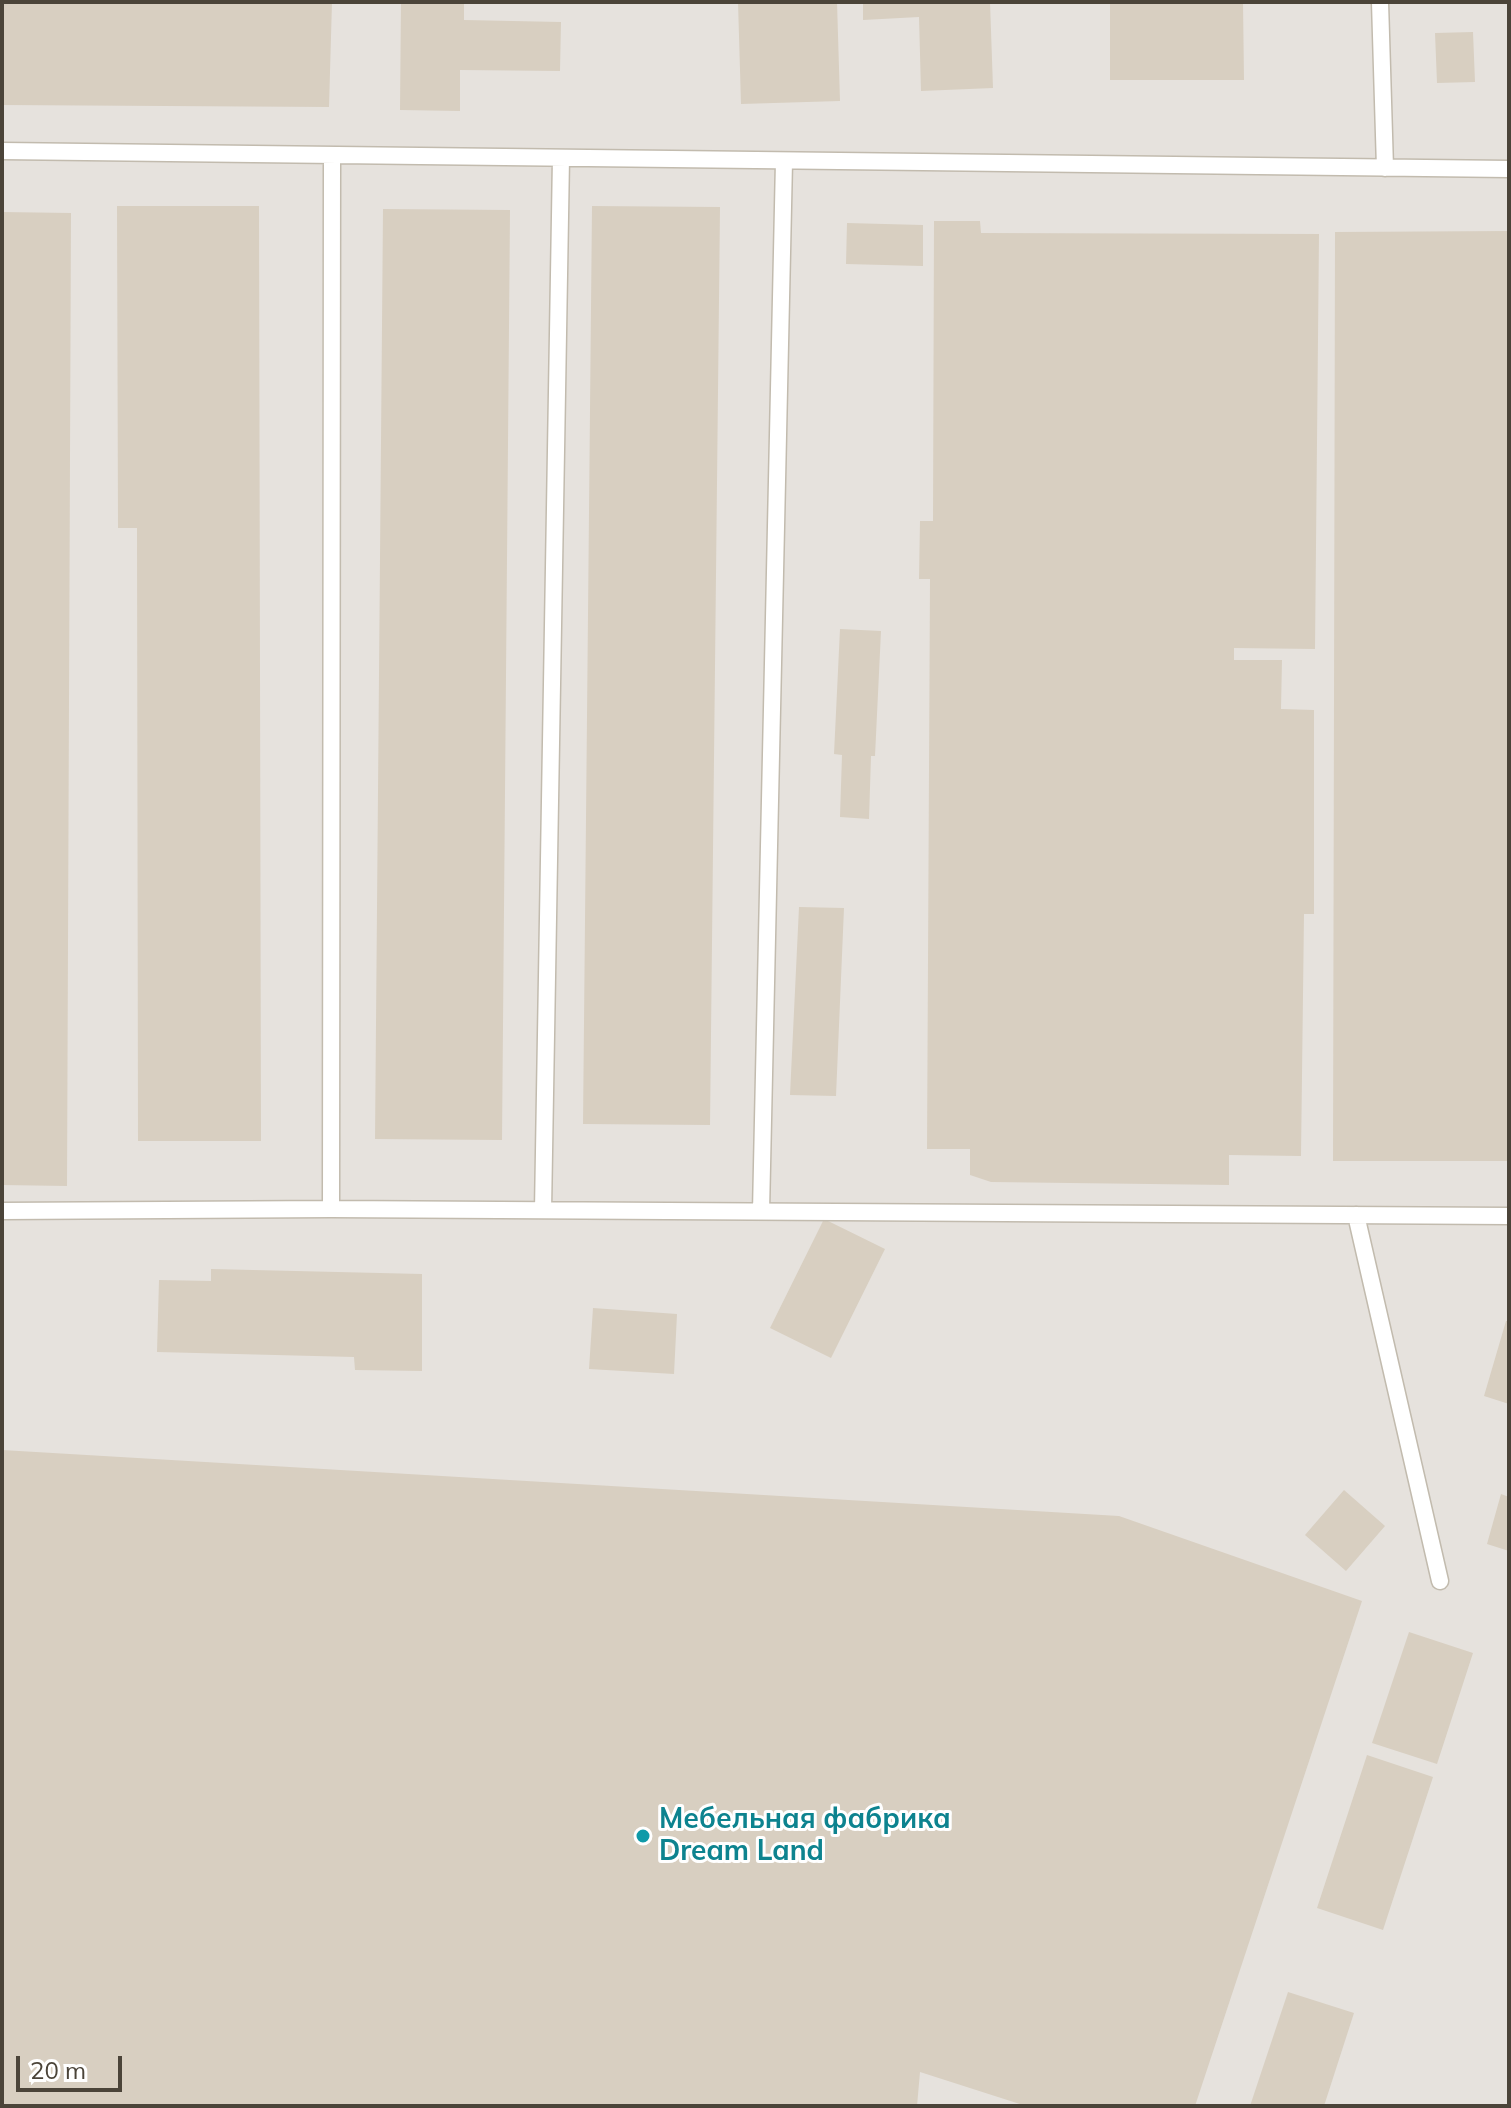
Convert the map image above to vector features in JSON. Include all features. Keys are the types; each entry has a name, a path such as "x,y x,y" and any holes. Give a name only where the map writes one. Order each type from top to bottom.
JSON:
{"lane":[{"path":"1380,2 1385,168"},
{"path":"2,151 1509,169"},
{"path":"331,1209 332,155"},
{"path":"543,1210 561,158"},
{"path":"761,1211 784,161"},
{"path":"2,1211 331,1209 1509,1216"},
{"path":"1356,1215 1440,1581"}],"shaded area":[{"path":"2,2 1509,2 1509,2106 2,2106"}],"building":[{"path":"2,2 332,2 329,107 2,105"},
{"path":"401,2 464,2 464,20 561,22 560,71 460,70 460,111 400,110"},
{"path":"738,2 837,2 840,101 741,104"},
{"path":"863,2 990,2 993,88 921,91 919,17 863,20"},
{"path":"1110,2 1243,2 1244,80 1110,80"},
{"path":"1473,32 1475,82 1437,83 1435,33"},
{"path":"117,206 259,206 261,1141 138,1141 137,528 118,528"},
{"path":"592,206 720,207 710,1125 583,1124"},
{"path":"383,209 510,210 502,1140 375,1139"},
{"path":"2,212 71,213 67,1186 2,1185"},
{"path":"934,221 980,221 981,233 1319,234 1315,649 1234,648 1234,660 1282,660 1281,709 1314,710 1314,914 1304,914 1301,1156 1229,1155 1229,1185 991,1182 970,1175 970,1149 927,1149 930,579 919,579 920,521 933,521"},
{"path":"847,223 923,225 923,266 846,264"},
{"path":"1509,231 1509,1161 1333,1161 1335,232"},
{"path":"840,629 881,631 869,819 840,817 842,755 834,754"},
{"path":"799,907 844,908 836,1096 790,1095"},
{"path":"824,1219 885,1249 831,1358 770,1328"},
{"path":"211,1269 422,1274 422,1371 355,1370 354,1357 157,1352 159,1280 211,1281"},
{"path":"593,1308 677,1314 674,1374 589,1369"},
{"path":"1506,1321 1509,1321 1509,1404 1484,1396"},
{"name":"Мебельная фабрика Dream Land","path":"2,1450 1119,1516 1362,1601 1195,2106 1026,2106 920,2072 917,2106 2,2106"},
{"path":"1344,1490 1385,1526 1346,1571 1305,1535"},
{"path":"1501,1494 1509,1497 1509,1551 1487,1544"},
{"path":"1409,1632 1473,1653 1437,1764 1372,1743"},
{"path":"1367,1755 1433,1777 1383,1930 1317,1908"},
{"path":"1288,1992 1354,2013 1324,2106 1250,2106"}],"place":[{"name":"Мебельная фабрика Dream Land","path":"643,1836"}]}
